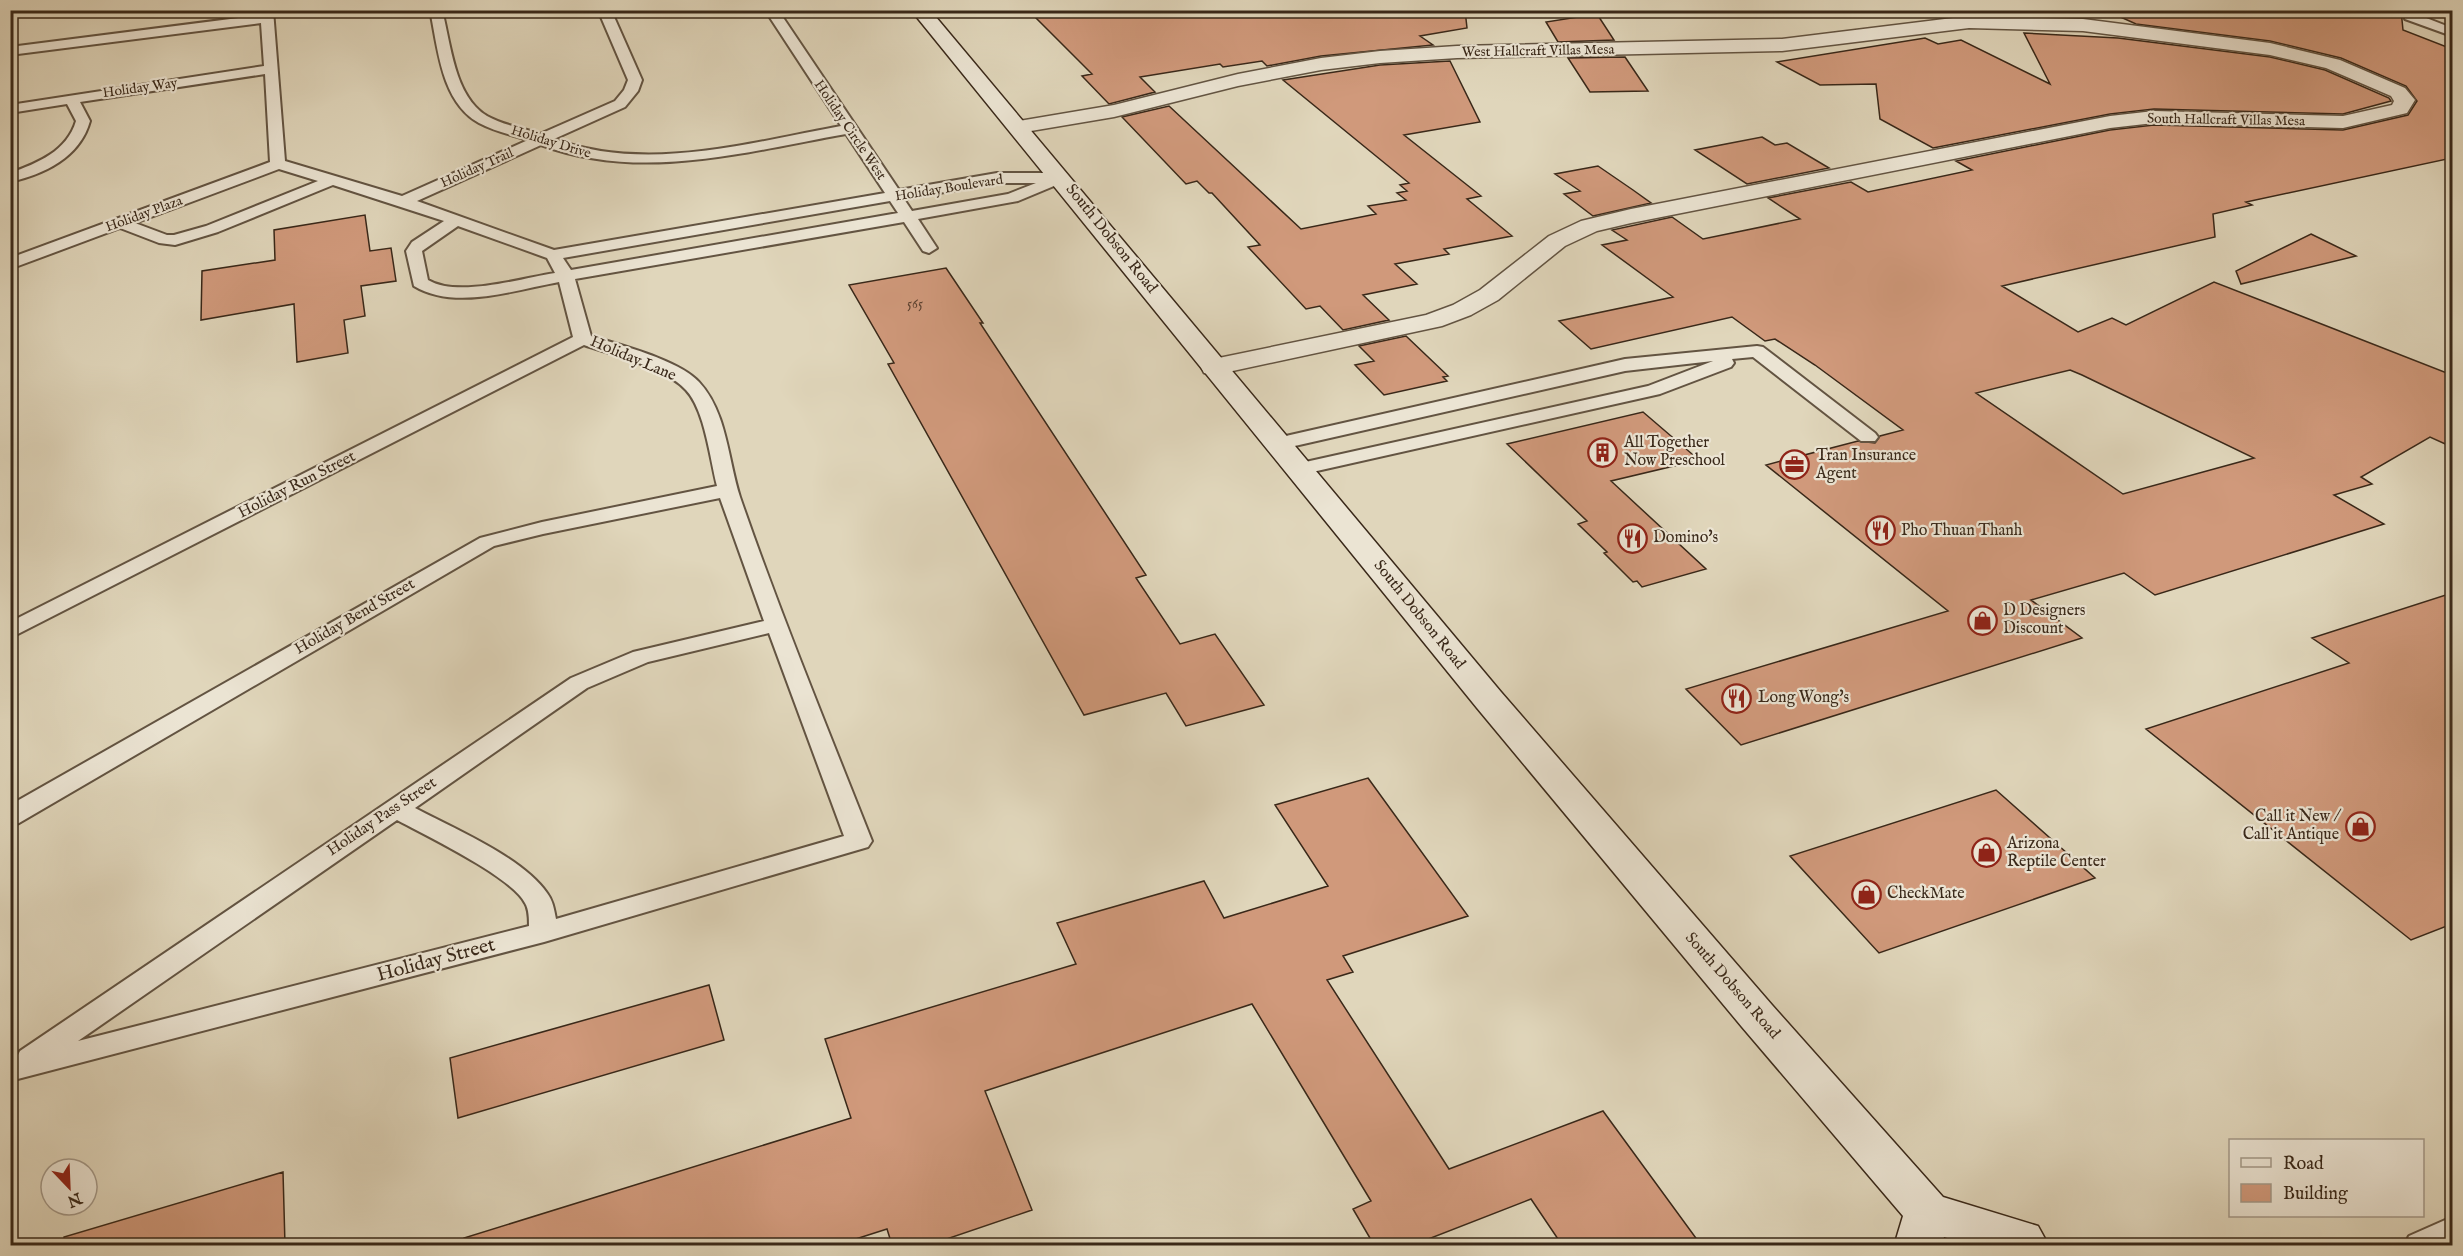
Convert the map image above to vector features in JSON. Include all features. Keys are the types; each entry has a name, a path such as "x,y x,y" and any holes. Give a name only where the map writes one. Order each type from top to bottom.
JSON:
{"street":[{"name":"South Dobson Road","path":"920,10 1611,845 1923,1228 2021,1240 2026,1245"},
{"name":"West Hallcraft Villas Mesa","path":"1019,127 1114,111 1239,80 1321,64 1380,57 1457,52 1782,45 1969,22 2062,24"},
{"name":"South Hallcraft Villas Mesa","path":"1214,367 1433,321 1462,310 1489,295 1557,240 1589,226 2110,122 2154,117 2343,122 2400,109 2405,100 2398,92 2333,64 2299,54 2062,24"}],"lane":[{"name":"Holiday Drive","path":"436,10 458,93 468,108 485,121 594,156 644,159 687,155 849,129"},
{"name":"Holiday Trail","path":"403,201 620,104 631,91 635,80 603,10"},
{"name":"Holiday Circle West","path":"771,10 929,248"},
{"path":"2410,10 2410,16 2452,32"},
{"path":"10,51 267,14 278,164 403,201 553,255"},
{"name":"Holiday Way","path":"10,109 270,69"},
{"path":"10,178 57,157 77,142 83,121 71,98"},
{"name":"Holiday Plaza","path":"10,264 278,164"},
{"name":"Holiday Boulevard","path":"553,255 997,178 1061,178"},
{"name":"Holiday Boulevard","path":"456,221 418,245 414,251 420,282 430,290 458,292 566,276 1012,198 1061,178"},
{"path":"121,223 165,240 175,240 212,230 333,180"},
{"name":"Holiday Lane","path":"553,255 566,276 583,339 659,367 691,385 707,412 728,490 776,625 859,841"},
{"name":"Holiday Run Street","path":"10,631 583,339"},
{"path":"1299,470 1653,390 1757,351"},
{"path":"1277,444 1625,365 1757,351 1868,437"},
{"path":"1516,391 1541,415"},
{"name":"Holiday Bend Street","path":"10,817 487,542 542,528 728,490"},
{"name":"Holiday Pass Street","path":"13,1070 579,683 641,657 776,625"},
{"path":"394,808 476,852 516,878 538,899 544,932"},
{"name":"Holiday Street","path":"13,1070 544,932 859,841"},
{"path":"2420,1245 2452,1231"}],"building":[{"path":"1071,10 1125,10 1129,14 1157,10 1465,10 1467,28 1420,36 1433,45 1321,56 1267,66 1262,61 1223,67 1220,64 1140,77 1155,92 1109,104 1082,76 1092,74 1034,16"},
{"path":"2105,10 2401,10 2403,30 2452,49 2452,158 2246,202 2252,205 2213,214 2215,237 2002,286 2078,332 2112,318 2126,325 2214,282 2452,375 2452,447 2430,437 2361,477 2372,484 2334,495 2384,524 2155,595 2124,573 2031,600 2082,638 1741,745 1686,689 1948,611 1766,465 1858,441 1875,443 1880,436 1903,430 1815,365 1775,339 1765,341 1732,317 1591,349 1559,321 1673,297 1602,245 1627,240 1612,230 1672,217 1703,239 1800,219 1768,198 1851,182 1868,192 1972,170 1956,161 2110,130 2154,125 2343,130 2408,115 2417,101 2406,86 2341,58 2270,41 2136,24","holes":["2070,370 2254,458 2123,494 1976,393"]},
{"path":"1597,14 1614,40 1558,42 1546,22"},
{"path":"2024,33 2118,38 2270,57 2325,70 2389,98 2391,101 2343,114 2154,109 2110,114 1933,148 1880,119 1876,84 1820,85 1777,62 1925,38 1938,44 1961,40 2050,84"},
{"path":"1625,57 1648,91 1590,92 1568,58"},
{"path":"1450,61 1480,122 1404,135 1481,196 1467,199 1512,236 1444,249 1449,254 1395,264 1417,284 1363,295 1389,320 1343,330 1320,306 1306,309 1248,247 1260,245 1212,193 1209,193 1197,181 1186,184 1122,117 1169,106 1301,229 1376,214 1368,206 1406,200 1397,193 1407,191 1400,185 1409,183 1283,80 1380,65"},
{"path":"1762,137 1775,145 1787,143 1829,168 1747,184 1695,150"},
{"path":"1598,166 1651,203 1593,216 1564,194 1580,191 1555,174"},
{"path":"365,215 370,251 391,248 396,281 361,286 365,316 344,320 348,353 297,362 294,304 201,320 202,271 275,260 274,230"},
{"path":"2311,234 2356,256 2241,284 2236,271"},
{"path":"946,268 1146,575 1136,578 1180,644 1215,634 1264,705 1186,726 1166,693 1084,715 888,364 894,363 849,285"},
{"path":"1406,336 1448,376 1443,377 1447,381 1384,395 1355,365 1374,361 1359,346"},
{"path":"1643,412 1699,460 1611,481 1706,569 1642,587 1637,581 1633,582 1578,524 1587,521 1507,444"},
{"name":"Call it New / Call it Antique","path":"2452,593 2452,924 2411,940 2146,729 2349,663 2312,638"},
{"path":"1368,778 1468,916 1343,956 1353,972 1327,980 1449,1169 1603,1111 1701,1245 1562,1245 1531,1199 1413,1245 1374,1245 1353,1209 1371,1201 1252,1004 985,1091 1032,1210 929,1245 892,1245 887,1229 837,1245 465,1245 464,1238 851,1118 825,1039 1076,964 1057,923 1204,881 1224,918 1328,886 1275,805"},
{"path":"1996,790 2095,878 1879,953 1790,856"},
{"path":"709,985 724,1040 458,1118 450,1058"},
{"path":"283,1172 285,1245 65,1245 64,1237"}],"place":[{"name":"All Together Now Preschool","path":"1603,452"},
{"name":"Tran Insurance Agent","path":"1795,465"},
{"name":"Pho Thuan Thanh","path":"1880,531"},
{"name":"Domino's","path":"1632,538"},
{"name":"D Designers Discount","path":"1982,620"},
{"name":"Long Wong's","path":"1737,698"},
{"name":"Call it New / Call it Antique","path":"2360,826"},
{"name":"Arizona Reptile Center","path":"1986,853"},
{"name":"CheckMate","path":"1866,894"}]}
